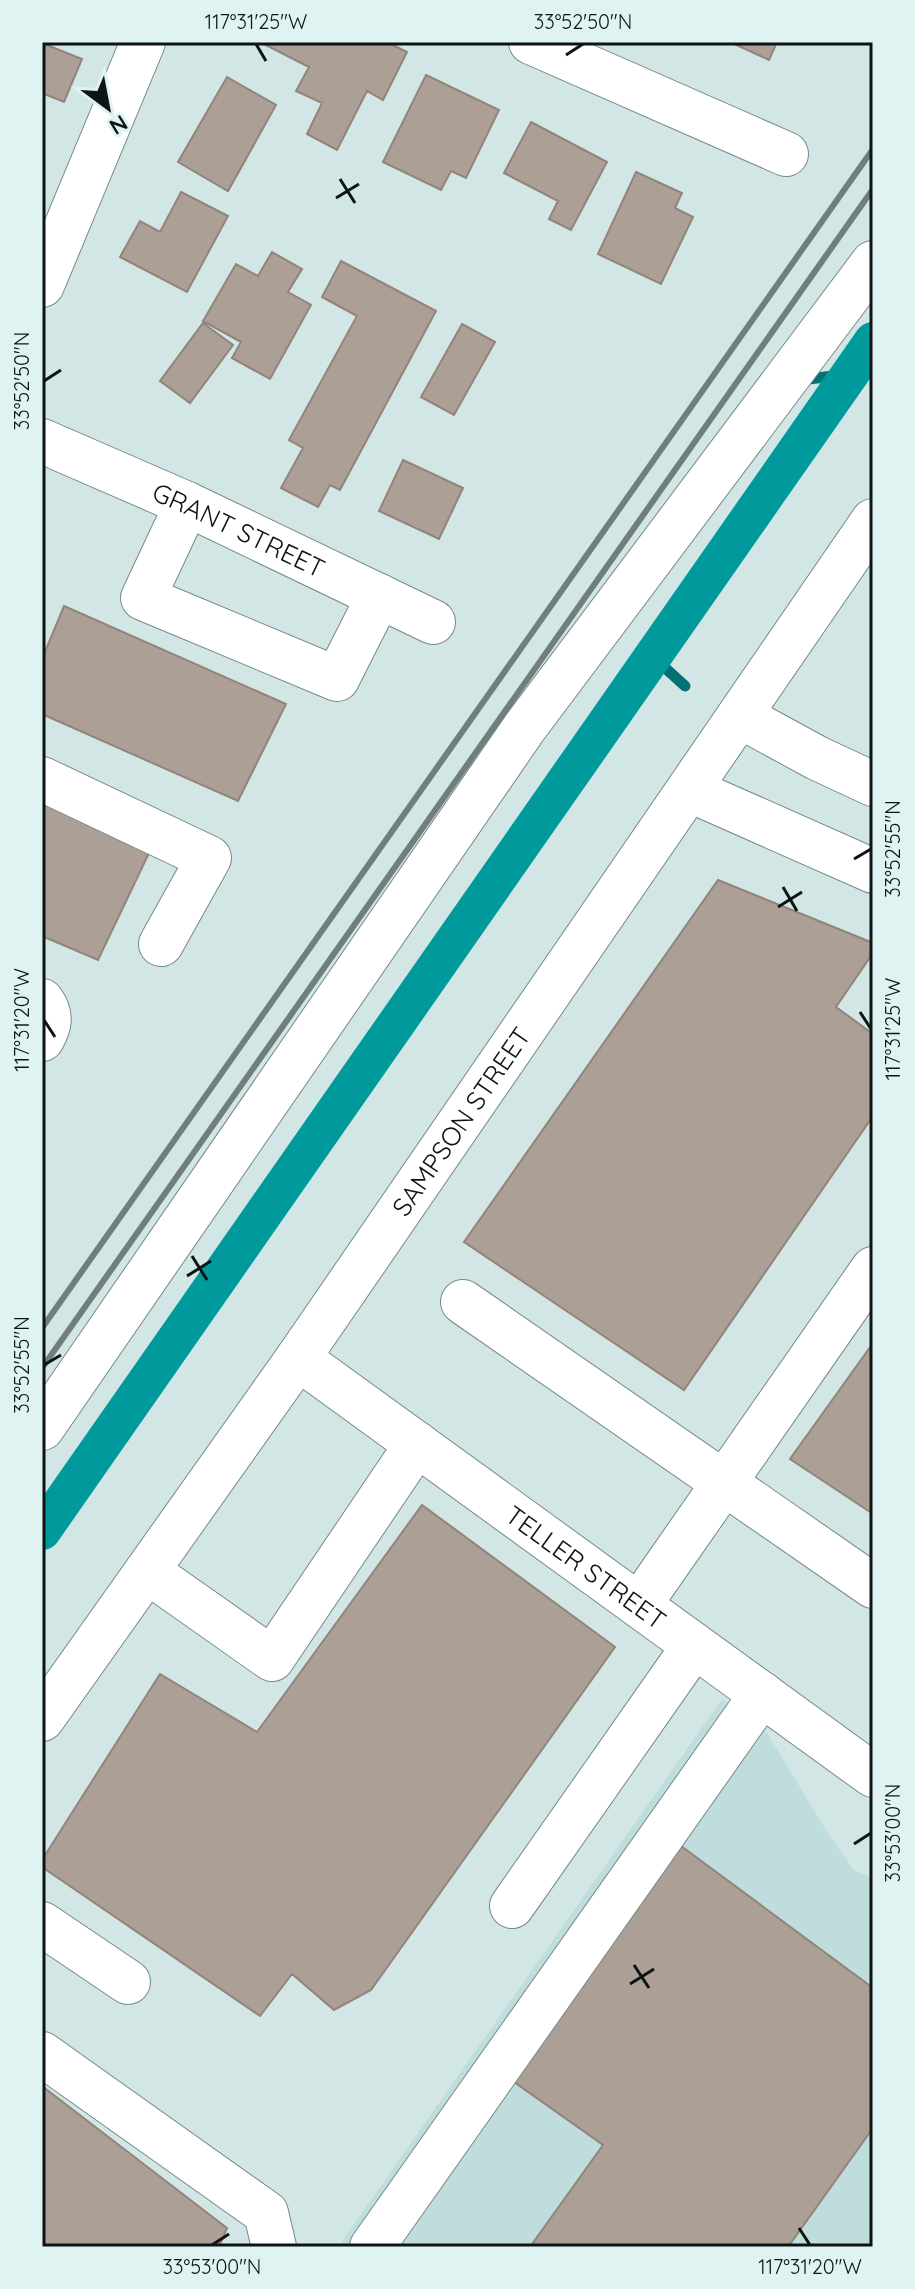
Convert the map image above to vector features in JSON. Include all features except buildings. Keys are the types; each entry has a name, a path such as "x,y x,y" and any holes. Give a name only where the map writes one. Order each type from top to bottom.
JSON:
{"street":[{"path":"42,285 143,42"},
{"path":"531,42 786,154"},
{"path":"42,1428 525,727 873,263"},
{"name":"GRANT STREET","path":"42,441 187,504 433,622"},
{"path":"187,504 143,598 337,679 379,596"},
{"name":"SAMPSON STREET","path":"42,1719 298,1358 873,521"},
{"path":"740,716 873,784"},
{"path":"42,779 209,858 161,944"},
{"path":"690,790 873,871"},
{"path":"42,1001 50,1016 42,1039"},
{"path":"639,1605 873,1269"},
{"path":"463,1302 873,1586"},
{"name":"TELLER STREET","path":"298,1358 873,1775"},
{"path":"147,1571 272,1659 417,1444"},
{"path":"512,1906 694,1646"},
{"path":"372,2247 762,1694"},
{"path":"42,1924 128,1982"},
{"path":"42,2054 266,2213 274,2247"}],"shaded area":[{"path":"722,1699 767,1733 854,1870 873,1878 873,2247 338,2247"}],"waterway":[{"path":"42,1531 873,341"},
{"path":"800,380 850,374"},
{"path":"652,656 685,686"}],"railway":[{"path":"42,1328 873,149"},
{"path":"42,1368 873,189"}]}
